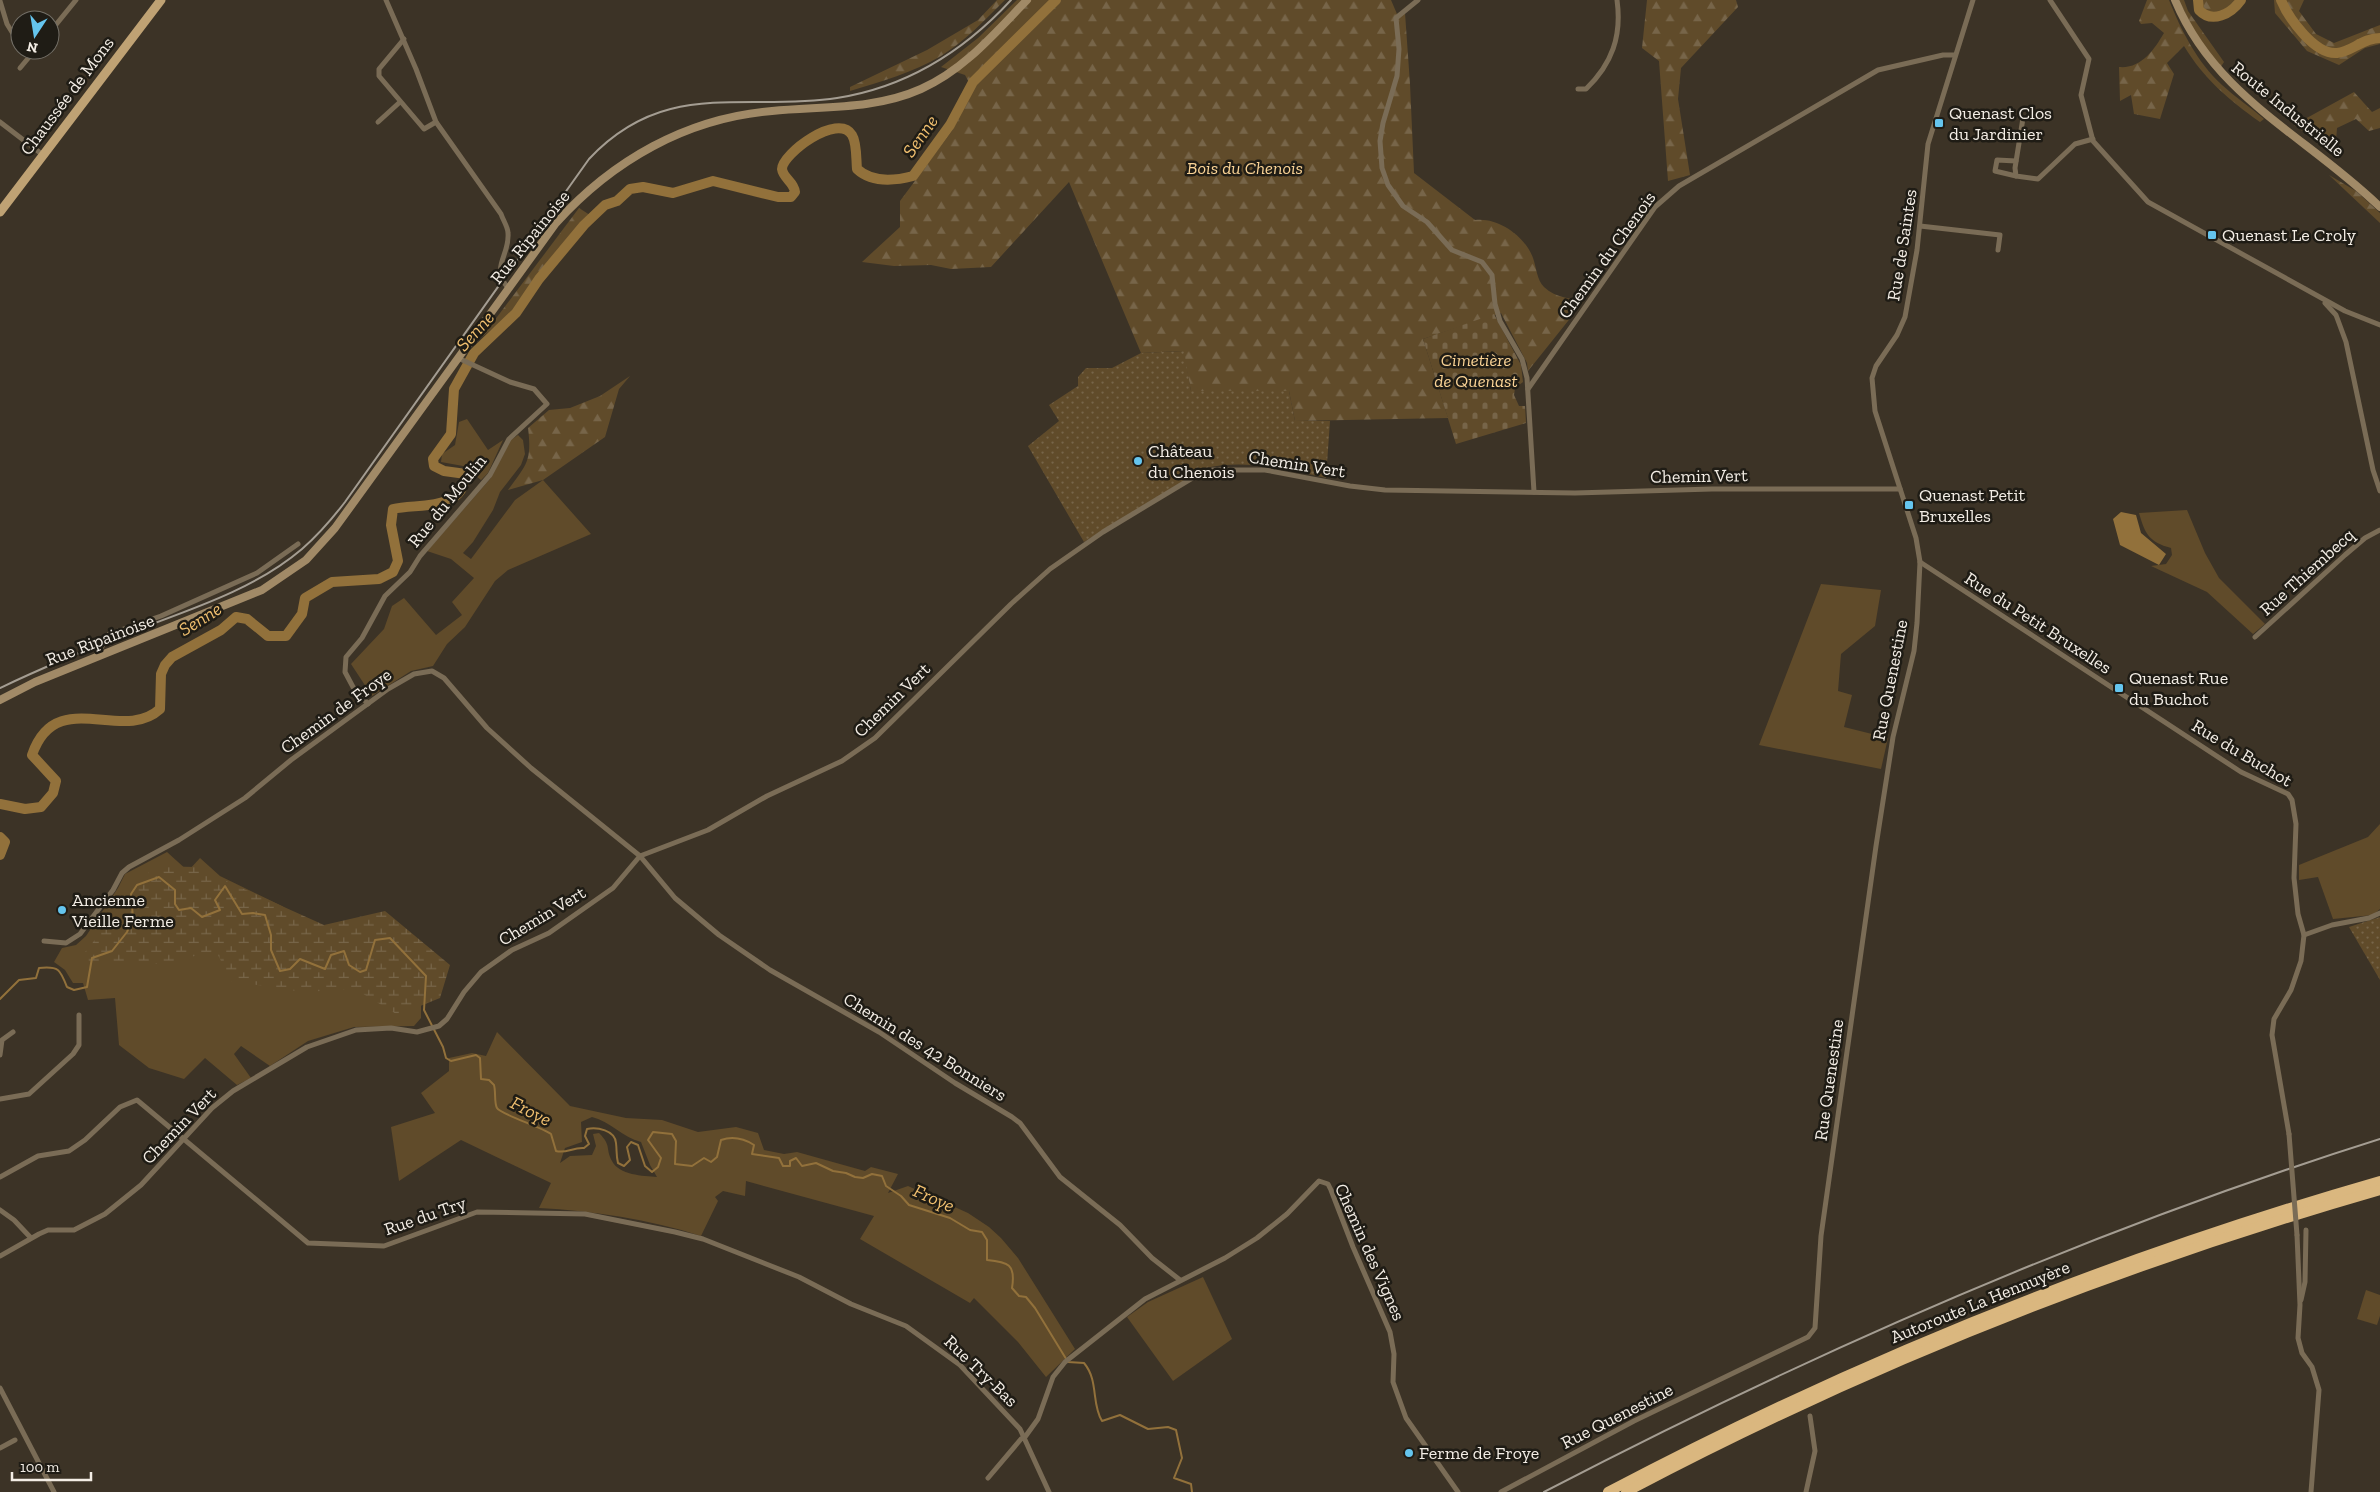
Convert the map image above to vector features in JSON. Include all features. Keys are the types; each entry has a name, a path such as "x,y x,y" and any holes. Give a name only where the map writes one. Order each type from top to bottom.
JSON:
{"highway":[{"name":"Autoroute La Hennuyère","path":"1608,1492 1767,1412 1974,1320 2085,1277 2198,1238 2380,1181"},
{"name":"Autoroute La Hennuyère","path":"1626,1492 1769,1420 1976,1328 2198,1246 2380,1190"}],"main road":[{"name":"Chaussée de Mons","path":"0,212 161,0"}],"street":[{"path":"0,0 10,29"},
{"path":"60,20 76,0"},
{"path":"386,0 404,39 436,122 501,214 509,231 507,251 500,265 499,273 508,288"},
{"name":"Rue Ripainoise","path":"0,700 35,682 262,590 306,560 335,528 461,360 508,288 556,223 572,206 613,170 656,144 701,125 746,114 847,107 900,97 933,83 954,70 979,49 1027,0"},
{"path":"1418,0 1396,18 1399,49 1397,76 1383,123 1380,141 1382,168 1388,185 1396,199 1403,206 1428,222 1452,250 1482,262 1492,275 1495,304 1500,321 1525,368 1534,492"},
{"path":"1578,90 1586,89 1596,79 1613,52 1619,26 1617,0"},
{"name":"Rue de Saintes","path":"1900,489 1875,411 1872,386 1876,366 1897,335 1905,317 1912,284 1920,226 1928,144 1973,0"},
{"path":"2050,0 2089,59 2081,94 2092,139 2102,153 2148,202 2322,299 2368,322 2380,325"},
{"name":"Route Industrielle","path":"2175,0 2198,46 2227,81 2257,107 2339,170 2380,207"},
{"path":"404,39 378,72 400,102 424,129 436,122"},
{"name":"Chemin du Chenois","path":"1528,389 1655,207 1679,186 1878,70 1943,55 1956,55"},
{"path":"20,68 27,60"},
{"path":"378,122 400,102"},
{"path":"2016,176 2016,161 2023,118"},
{"path":"0,122 43,155"},
{"path":"2016,161 1997,160 1995,172 2038,179 2075,144 2092,139"},
{"path":"1920,226 2000,235 1998,250"},
{"path":"2322,299 2336,315 2341,325 2373,470 2380,490"},
{"name":"Rue du Moulin","path":"368,704 353,687 345,672 346,657 362,638 385,596 410,572 420,556 490,475 509,439 547,404 534,389 461,360"},
{"name":"Chemin Vert","path":"0,1256 48,1230 74,1230 105,1214 141,1185 212,1108 233,1091 307,1047 356,1030 391,1028 418,1032 439,1026 447,1019 464,992 481,972 512,950 549,933 613,888 640,856 708,830 749,805 829,768 859,751 1050,569 1103,532 1199,474 1213,470 1266,470 1366,489 1534,492 1900,489"},
{"name":"Rue Quenestine","path":"1501,1492 1634,1422 1808,1336 1815,1330 1821,1236 1890,752 1916,637 1920,562 1916,538 1900,489"},
{"name":"Rue Thiembecq","path":"2255,637 2345,555 2365,538 2380,530"},
{"path":"96,657 109,634 161,616 257,573 298,544"},
{"name":"Rue du Petit Bruxelles","path":"1920,562 2167,722"},
{"name":"Chemin de Froye","path":"44,941 60,944 74,940 113,890 122,873 231,808 368,704 414,674 424,671 437,673 444,678 487,728 530,768 640,856"},
{"name":"Rue du Buchot","path":"2167,722 2249,777 2282,790 2291,799 2296,824 2294,878 2298,914 2304,935 2298,976 2274,1019 2272,1028 2289,1134 2300,1305"},
{"name":"Chemin des 42 Bonniers","path":"640,856 646,866 685,907 737,949 879,1032 1020,1123 1060,1177 1120,1226 1152,1258 1180,1280"},
{"path":"2304,935 2332,925 2369,918 2380,913"},
{"path":"0,1099 29,1094 73,1054 79,1045 79,1015"},
{"path":"0,1055 2,1040 13,1032"},
{"name":"Rue du Try","path":"0,1177 38,1156 69,1151 85,1140 120,1107 137,1100 308,1243 384,1246 477,1212 585,1214 703,1239 800,1277 831,1293"},
{"name":"Chemin des Vignes","path":"1180,1280 1225,1258 1257,1238 1288,1214 1319,1180 1328,1184 1390,1332 1394,1354 1393,1382 1406,1418 1458,1492"},
{"path":"0,1210 14,1220 31,1238"},
{"path":"2306,1230 2305,1282 2300,1305 2299,1346 2312,1367 2319,1390 2311,1492"},
{"name":"Rue Try-Bas","path":"988,1478 1021,1439 1025,1437 1038,1419 1056,1371 1134,1308 1180,1280"},
{"name":"Rue Try-Bas","path":"831,1293 851,1304 901,1324 927,1340 968,1372 1025,1437 1049,1492"},
{"path":"0,1388 54,1492"},
{"path":"1806,1492 1815,1451 1810,1416"},
{"path":"0,1448 15,1440"}],"green space":[{"path":"997,0 1005,0 967,37 941,56 908,72 850,91 850,87 927,50 978,20"},
{"name":"Bois du Chenois","path":"1017,0 1391,0 1397,14 1405,13 1414,173 1475,220 1484,220 1501,225 1524,242 1533,258 1540,281 1549,291 1563,297 1584,301 1528,371 1527,363 1501,313 1423,339 1448,418 1295,421 1289,391 1191,391 1183,351 1141,353 1069,182 991,267 951,269 931,265 894,266 862,262 900,227 900,201 952,131 973,90 965,75 941,67 978,38"},
{"path":"1647,0 1736,0 1738,7 1681,68 1678,99 1690,175 1668,181 1659,61 1642,48"},
{"path":"2147,0 2169,0 2184,34 2197,56 2222,85 2264,119 2260,122 2218,88 2200,69 2184,46 2167,63 2174,74 2160,119 2134,114 2131,95 2120,101 2119,67 2127,67 2140,62 2156,46 2164,33 2152,23 2141,24 2139,21"},
{"path":"2179,0 2184,0 2188,11 2224,62 2220,68 2201,46"},
{"path":"2201,0 2237,0 2221,12 2207,15"},
{"path":"2274,0 2304,0 2299,11 2316,34 2334,43 2380,25 2380,44 2365,48 2339,65 2307,51 2275,13"},
{"path":"2354,92 2372,112 2380,108 2380,128 2369,131 2356,119 2337,128 2335,154 2294,125"},
{"path":"2329,175 2356,191 2380,213 2380,223"},
{"path":"579,208 593,217 515,311 482,337"},
{"name":"Cimetière de Quenast","path":"1494,314 1521,365 1523,382 1515,388 1514,395 1519,406 1525,406 1526,423 1456,444 1423,339"},
{"path":"1184,351 1191,391 1289,391 1295,421 1330,421 1326,478 1266,466 1235,464 1205,468 1084,542 1028,446 1059,421 1049,405 1078,386 1078,377 1086,368 1112,368 1141,353"},
{"path":"630,376 619,389 605,437 543,480 508,490 527,462 529,448 528,428 549,410 570,408 600,396"},
{"path":"467,419 488,450 503,440 488,473 481,480 463,466 441,462 442,454 455,445 459,422"},
{"path":"518,435 523,440 525,454 521,465 500,492 493,510 473,542 463,553 471,559 515,500 543,480 591,534 508,570 495,581 465,627 447,644 433,666 411,671 372,696 351,664 384,629 392,606 404,598 436,635 462,615 452,602 474,578 451,559 427,551 490,479 511,440"},
{"path":"2187,510 2205,553 2219,578 2265,624 2253,634 2207,592 2151,566 2166,564 2172,555 2171,548 2158,543 2149,536 2143,526 2139,513"},
{"path":"1821,584 1881,590 1875,626 1841,654 1838,691 1852,695 1844,727 1888,738 1881,769 1759,745"},
{"path":"2380,824 2380,909 2373,915 2333,919 2318,877 2299,880 2299,865 2368,837"},
{"path":"167,852 188,871 200,858 220,876 282,906 421,999 421,1018 414,1026 354,1027 308,1041 270,1066 241,1046 234,1054 251,1078 237,1085 205,1058 184,1079 149,1068 119,1045 115,998 88,1000 83,983 73,983 65,970 54,962 62,948 76,945 86,936 118,888 125,874"},
{"path":"154,866 195,867 324,925 385,911 450,965 440,998 398,1015 355,989 303,992 231,981 216,951 160,964 78,961"},
{"path":"2380,917 2380,980 2349,927"},
{"path":"497,1032 570,1106 626,1118 662,1120 698,1132 736,1127 758,1133 764,1150 784,1154 797,1152 865,1171 871,1167 898,1174 888,1193 908,1186 968,1213 989,1227 1001,1238 1018,1258 1075,1349 1046,1377 1018,1342 974,1298 970,1303 860,1239 874,1216 746,1181 745,1196 723,1191 715,1197 718,1201 701,1236 621,1217 539,1208 551,1183 461,1140 399,1181 391,1127 435,1113 421,1093 449,1071 449,1058 472,1053 486,1056","holes":["592,1117 599,1119 628,1137 641,1142 657,1177 632,1174 615,1166 607,1144 599,1133 593,1134 596,1146 592,1155 570,1156 560,1163 565,1148 582,1142 581,1122"]},
{"path":"1203,1277 1232,1339 1173,1381 1127,1317 1148,1302"},
{"path":"2366,1290 2380,1295 2380,1316 2377,1325 2357,1319"}],"shaded area":[{"path":"2121,512 2136,515 2141,533 2166,554 2159,565 2120,545 2113,519"}],"waterway":[{"name":"Senne","path":"0,804 25,809 41,807 53,793 56,781 32,755 43,734 57,723 73,719 127,721 145,718 160,709 161,674 165,665 172,657 221,630 236,617 247,619 268,636 286,636 302,614 305,598 332,582 379,579 393,572 398,561 391,525 393,509 427,505 448,500 457,495 463,486 466,474 444,471 434,466 433,459 451,434 454,389 474,353 516,313 539,279 584,225 605,205 617,201 630,189 643,187 673,193 713,181 778,197 791,197 795,192 793,185 784,175 782,169 784,162 800,146 812,138 835,128 845,129 854,138 857,169 863,174 884,180 913,176 950,125 973,82 1056,0"},
{"path":"2198,0 2199,10 2204,14 2215,17 2227,13 2241,0"},
{"path":"2281,0 2296,26 2312,42 2329,52 2342,52 2368,40 2380,38"},
{"name":"Senne","path":"0,837 5,842 0,855"},
{"name":"Froye","path":"0,999 19,980 36,978 39,968 55,968 62,976 67,987 74,990 87,987 92,958 112,951 127,932 133,918 131,894 137,885 159,877 175,890 175,904 179,910 191,908 202,917 220,910 215,900 225,886 242,914 265,915 271,935 271,950 280,971 290,969 300,959 325,969 331,955 344,951 349,965 360,972 366,970 375,940 390,938 426,976 424,1010 443,1047 446,1058 451,1061 476,1055 480,1058 481,1079 489,1080 494,1085 497,1108 505,1114 551,1134 556,1151 563,1152 584,1148 589,1144 585,1136 587,1129 605,1130 615,1139 618,1163 624,1166 630,1160 627,1147 631,1142 638,1145 645,1166 652,1172 658,1167 661,1158 648,1140 653,1132 672,1134 676,1141 675,1164 692,1166 704,1158 711,1162 717,1157 721,1140 738,1138 754,1145 752,1154 779,1158 783,1166 790,1166 790,1161 796,1158 802,1166 816,1163 833,1171 855,1177 863,1178 872,1174 882,1176 886,1186 901,1196 909,1205 950,1218 970,1230 982,1232 987,1240 987,1260 1005,1263 1009,1266 1013,1274 1012,1288 1019,1296 1026,1297 1035,1308 1068,1362 1084,1363 1089,1370 1102,1421 1120,1415 1148,1429 1168,1427 1176,1430 1182,1458 1174,1478 1191,1484 1192,1492"}],"railway":[{"path":"0,688 84,651 201,606 244,587 284,563 302,549 325,527 345,502 589,159 618,134 646,117 676,108 706,103 802,101 837,98 863,93 887,85 910,76 954,51 1011,0"},
{"path":"1544,1492 1645,1440 1747,1391 1954,1297 2165,1213 2380,1139"}],"place":[{"name":"Quenast Clos du Jardinier","path":"1939,123"},
{"name":"Quenast Le Croly","path":"2212,235"},
{"name":"Château du Chenois","path":"1138,461"},
{"name":"Quenast Petit Bruxelles","path":"1909,505"},
{"name":"Quenast Rue du Buchot","path":"2119,688"},
{"name":"Ancienne Vieille Ferme","path":"62,910"},
{"name":"Ferme de Froye","path":"1409,1453"}]}
